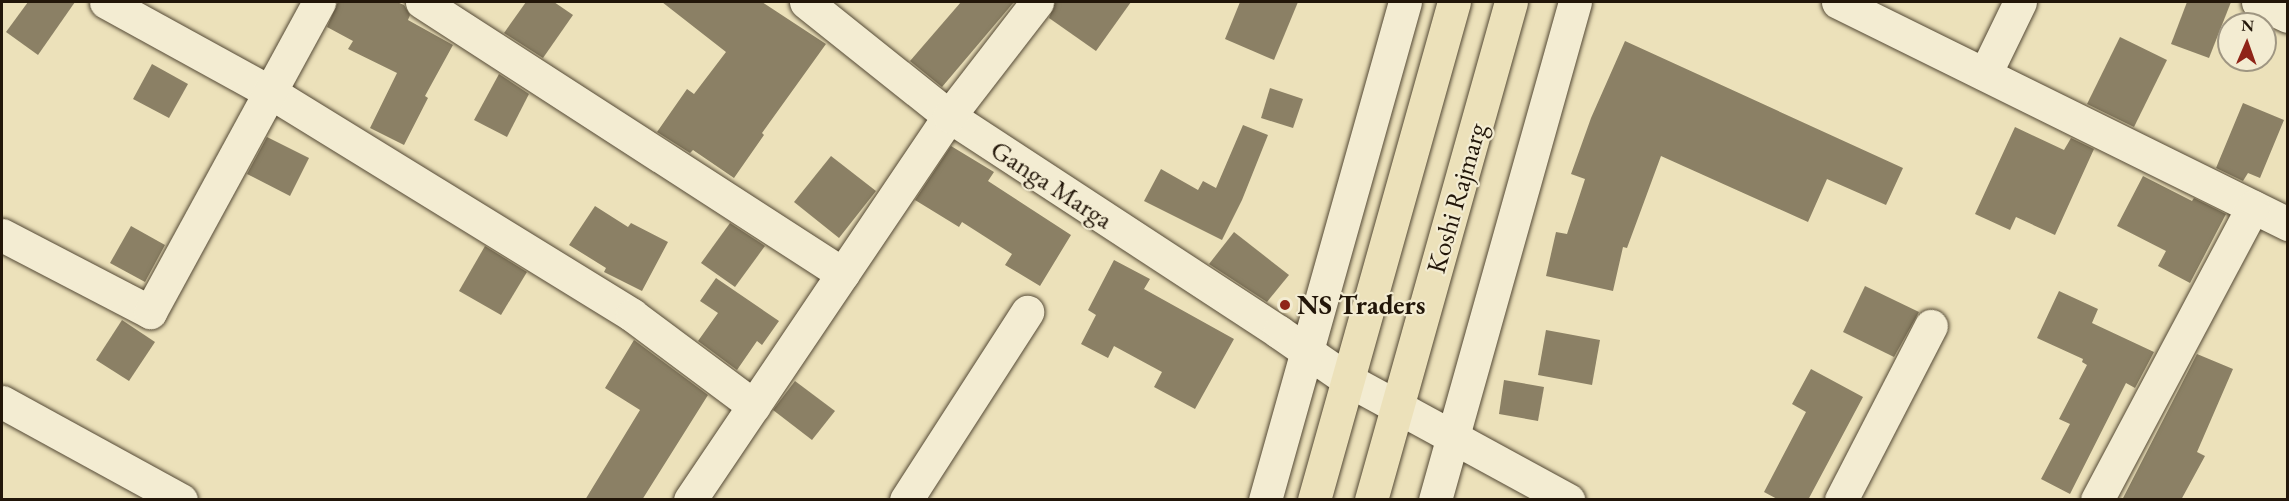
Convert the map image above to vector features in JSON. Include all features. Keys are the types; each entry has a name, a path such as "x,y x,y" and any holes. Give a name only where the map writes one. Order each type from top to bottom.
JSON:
{"main road":[{"name":"Koshi Rajmarg","path":"1314,500 1454,2"},
{"name":"Koshi Rajmarg","path":"1371,500 1511,2"}],"street":[{"path":"106,2 270,92 632,315 754,406"},
{"path":"2,235 150,312 319,2"},
{"path":"422,2 843,274"},
{"name":"Ganga Marga","path":"806,2 949,116 1279,332 1348,380 1568,500"},
{"path":"690,500 949,116 1037,2"},
{"path":"1266,500 1404,2"},
{"path":"1434,500 1575,2"},
{"path":"1838,2 2288,224"},
{"path":"1985,74 2020,2"},
{"path":"2258,2 2288,16"},
{"path":"2097,500 2253,207"},
{"path":"906,500 1028,312"},
{"path":"1841,500 1931,326"},
{"path":"2,402 181,500"}],"building":[{"path":"28,2 75,2 38,55 6,32"},
{"path":"338,2 397,2 404,5 410,15 408,20 453,45 425,96 428,98 404,145 370,128 397,73 348,49 353,41 327,27"},
{"path":"526,2 554,2 573,15 543,58 504,33"},
{"path":"662,2 762,2 826,44 762,133 764,135 734,178 693,150 690,153 657,132 687,89 694,94 726,52"},
{"path":"961,2 1014,2 942,87 910,61"},
{"path":"1055,2 1131,2 1096,51 1049,18"},
{"path":"1240,2 1298,2 1274,60 1225,39"},
{"path":"2187,2 2231,2 2227,12 2217,12 2217,38 2209,58 2171,44"},
{"path":"2120,37 2167,60 2134,127 2087,104"},
{"path":"1625,41 1903,168 1886,205 1827,179 1808,222 1661,156 1627,248 1623,247 1613,291 1546,276 1556,232 1567,234 1585,179 1571,174 1591,118"},
{"path":"152,64 188,84 169,118 133,99"},
{"path":"499,74 529,94 507,137 474,120"},
{"path":"1270,88 1303,99 1293,128 1261,118"},
{"path":"2243,103 2284,120 2260,178 2248,173 2243,181 2216,168"},
{"path":"1243,125 1268,135 1242,200 1222,240 1144,201 1161,169 1198,190 1203,181 1216,188"},
{"path":"2015,127 2064,150 2071,138 2094,149 2055,235 2016,217 2010,230 1975,214"},
{"path":"267,137 309,158 290,196 247,174"},
{"path":"951,146 994,172 988,181 1071,235 1040,286 1005,265 1012,254 962,222 959,227 915,200"},
{"path":"831,156 876,191 839,238 794,202"},
{"path":"2143,176 2192,201 2194,198 2226,214 2190,283 2158,266 2166,251 2117,226"},
{"path":"595,206 628,227 631,223 668,242 642,291 604,272 606,268 569,245"},
{"path":"730,223 765,246 735,287 701,263"},
{"path":"131,226 165,245 145,282 110,263"},
{"path":"1234,232 1289,275 1267,302 1209,264"},
{"path":"485,246 527,272 501,315 459,291"},
{"path":"1114,260 1150,279 1144,289 1234,339 1195,409 1154,387 1162,372 1114,346 1108,358 1081,344 1096,315 1088,310"},
{"path":"716,278 779,321 762,345 757,341 737,370 698,341 718,313 700,301"},
{"path":"1865,286 1919,312 1894,357 1843,332"},
{"path":"2059,291 2098,309 2092,323 2154,352 2135,388 2126,383 2070,494 2041,479 2070,424 2059,419 2087,365 2082,362 2083,359 2037,338"},
{"path":"122,320 155,342 129,381 96,360"},
{"path":"1546,330 1600,340 1592,385 1538,375"},
{"path":"634,340 708,395 642,500 585,500 640,410 605,388"},
{"path":"2197,354 2233,369 2197,452 2205,456 2181,500 2122,500"},
{"path":"1811,369 1863,397 1808,500 1779,500 1764,492 1806,412 1792,404"},
{"path":"1504,380 1544,387 1538,421 1499,414"},
{"path":"795,381 835,411 812,440 773,410"}],"place":[{"name":"NS Traders","path":"1285,305"}]}
